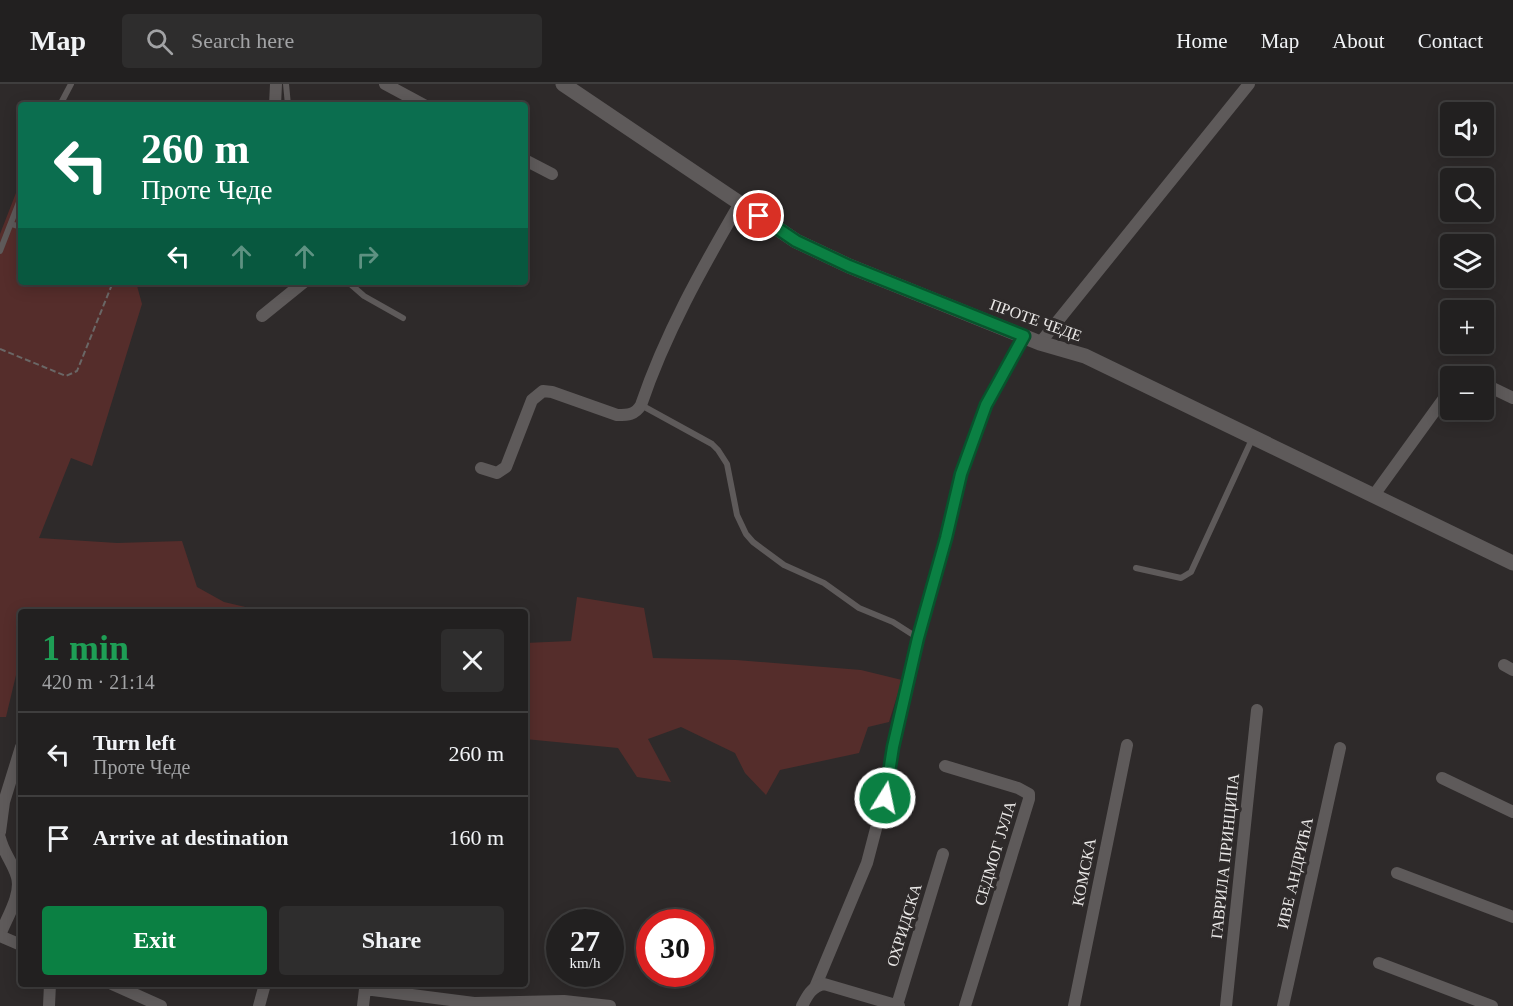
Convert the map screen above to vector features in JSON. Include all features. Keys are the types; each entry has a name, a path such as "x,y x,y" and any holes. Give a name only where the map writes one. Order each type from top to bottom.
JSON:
{"street":[{"path":"275,102 276,84"},
{"path":"385,84 418,102"},
{"name":"ПРОТЕ ЧЕДЕ","path":"563,84 796,241 838,261 1040,343 1085,356 1513,563"},
{"path":"1040,343 1250,84"},
{"path":"528,162 552,174"},
{"path":"481,468 497,472 506,467 532,400 543,391 552,392 617,415 637,412 689,294 740,203"},
{"path":"262,316 300,285"},
{"path":"802,1006 816,985 867,864 885,798 893,747 918,638 961,474 986,405 1024,336"},
{"path":"1494,389 1513,398"},
{"path":"1374,495 1440,404"},
{"name":"ГАВРИЛА ПРИНЦИПА","path":"1226,1006 1257,710"},
{"name":"КОМСКА","path":"1074,1006 1126,745"},
{"name":"ИВЕ АНДРИЋА","path":"1283,1006 1341,748"},
{"path":"0,832 4,802 18,757"},
{"name":"СЕДМОГ ЈУЛА","path":"945,766 1029,794 965,1006"},
{"path":"1442,778 1513,812"},
{"path":"0,838 2,848 18,882"},
{"name":"ОХРИДСКА","path":"898,1006 944,855"},
{"path":"1397,873 1513,917"},
{"path":"18,891 0,936 18,944"},
{"path":"1379,963 1491,1006"},
{"path":"816,985 833,985 898,1006"},
{"path":"49,1006 50,987"},
{"path":"119,987 161,1006"},
{"path":"259,1006 264,987"},
{"path":"363,1006 364,987 474,1003 564,1001 609,1006"}],"lane":[{"path":"61,102 70,84"},
{"path":"286,84 288,102"},
{"path":"0,251 18,205"},
{"path":"11,224 18,226"},
{"path":"351,285 364,296 403,318"},
{"path":"641,405 712,444 718,450 727,464 737,514 747,534 761,549 790,568 824,583 859,608 893,622 918,638"},
{"path":"1137,568 1181,578 1191,572 1254,437"}],"path":[{"path":"0,349 66,376 73,374 77,371 112,285"}],"shaded area":[{"path":"18,188 18,285 137,285 142,304 92,466 71,458 39,538 117,543 182,541 197,587 224,602 253,609 18,609 18,667 6,717 0,717 0,234"},
{"path":"577,597 644,608 653,658 736,660 861,670 902,680 889,722 868,727 859,753 780,770 766,795 745,773 735,753 681,727 648,739 671,782 637,777 618,748 528,739 528,643 571,641"}],"route":[{"path":"759,216 796,241 849,266 1024,336 986,405 961,474 918,638 893,747 885,798"}]}
